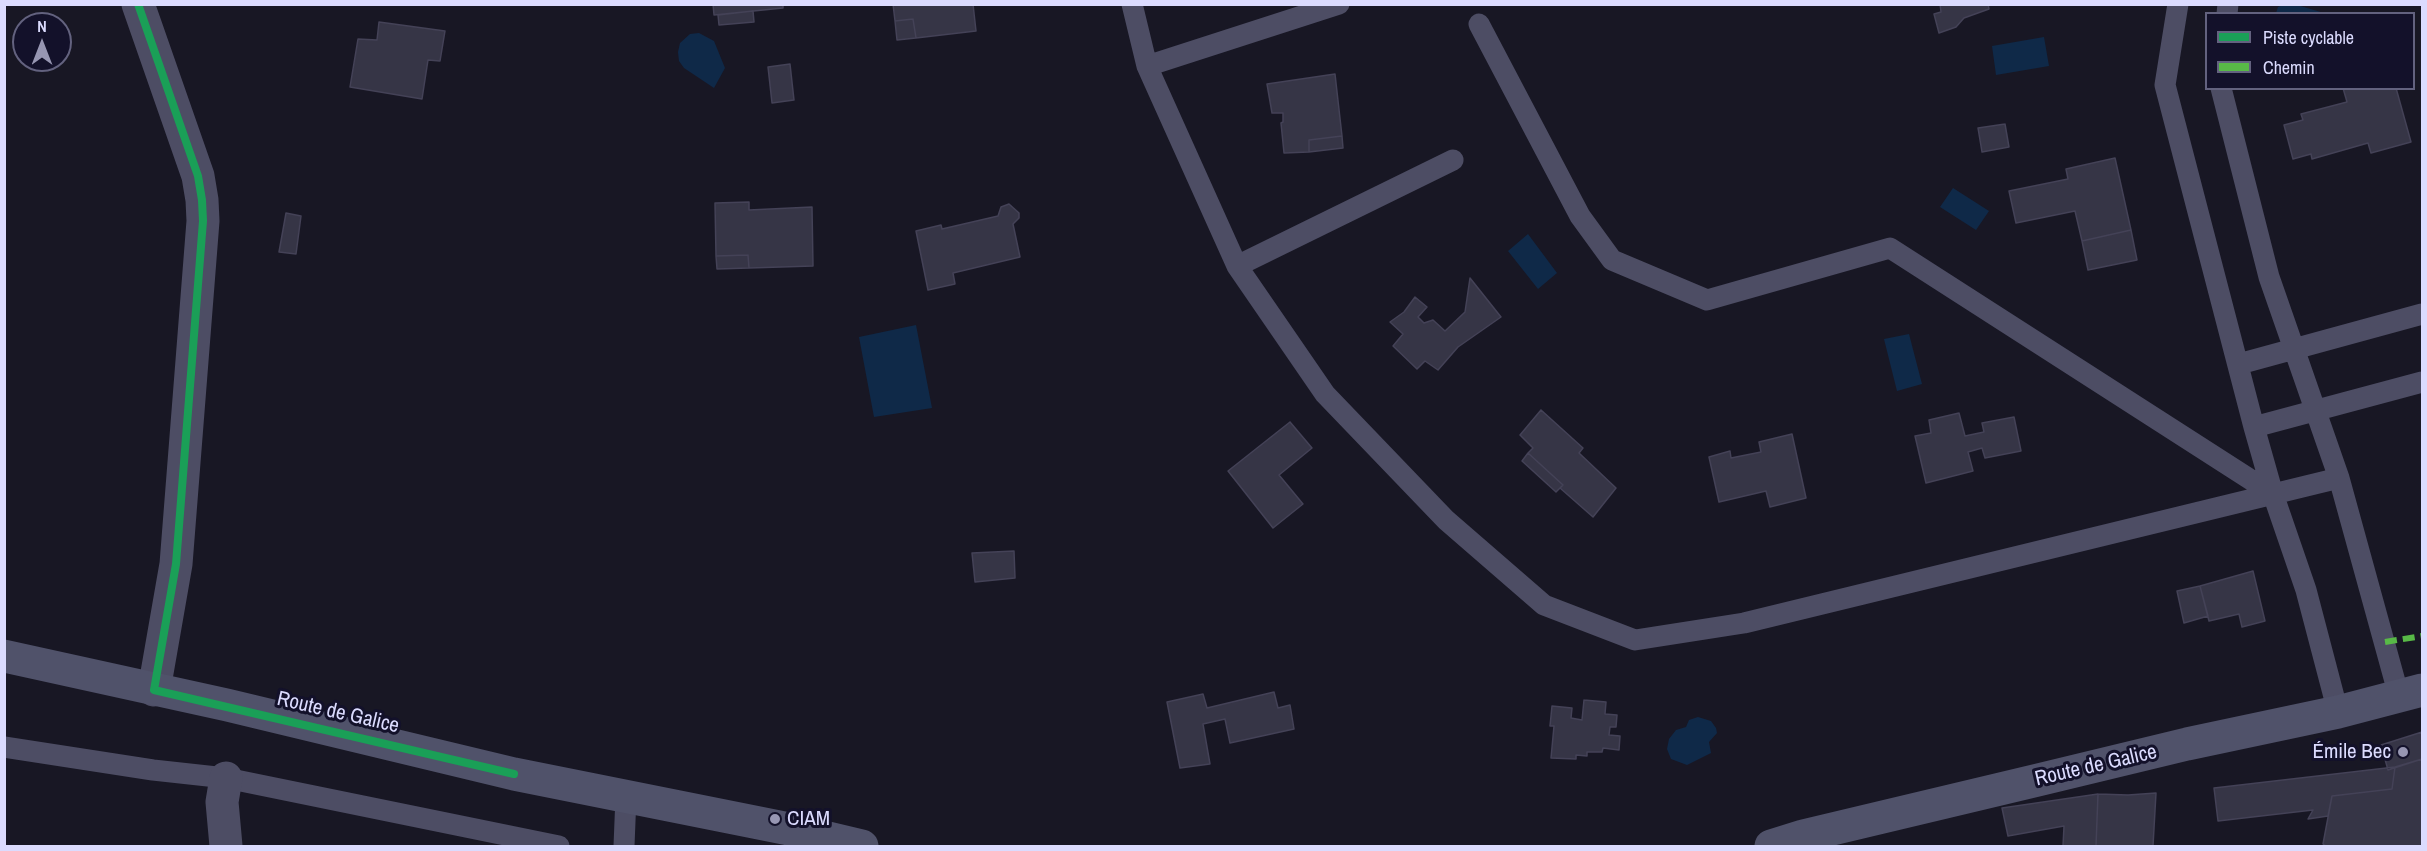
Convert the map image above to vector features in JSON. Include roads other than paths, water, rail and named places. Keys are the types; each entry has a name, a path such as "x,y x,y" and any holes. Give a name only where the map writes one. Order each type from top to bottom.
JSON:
{"main road":[{"name":"Route de Galice","path":"4,656 514,774 862,846"},
{"name":"Route de Galice","path":"1771,846 1803,836 2152,752 2338,712 2411,693"}],"street":[{"path":"138,4 198,176 203,221 176,564 154,690"},
{"path":"226,778 222,802 226,846"}],"lane":[{"path":"1132,4 1147,66 1237,266 1325,394 1446,520 1544,605 1635,640 1744,623 2340,478"},
{"path":"1147,66 1339,4"},
{"path":"2178,4 2165,85 2254,427 2273,494 2306,591 2338,712"},
{"path":"1479,24 1580,216 1612,260 1707,300 1890,249 2273,494"},
{"path":"2222,90 2269,277 2317,410 2411,693"},
{"path":"1237,266 1453,160"},
{"path":"2239,364 2422,314"},
{"path":"2254,427 2422,382"},
{"path":"4,747 153,770 226,778 559,846"},
{"path":"624,846 626,796"}],"water":[{"path":"2285,4 2297,5 2321,12 2276,12 2278,7"},
{"path":"699,33 714,41 725,68 714,88 684,68 679,61 680,43 690,34"},
{"path":"2044,37 2049,66 1996,75 1992,46"},
{"path":"1953,188 1989,211 1976,230 1940,207"},
{"path":"1528,234 1557,273 1538,289 1508,251"},
{"path":"916,325 932,408 874,417 859,337"},
{"path":"1909,334 1922,384 1897,391 1884,339"},
{"path":"1698,717 1711,721 1716,728 1717,733 1709,742 1711,753 1687,765 1671,759 1667,749 1669,739 1676,730 1686,727 1689,720"}],"place":[{"name":"Émile Bec","path":"2403,752"},
{"name":"CIAM","path":"775,819"}]}
